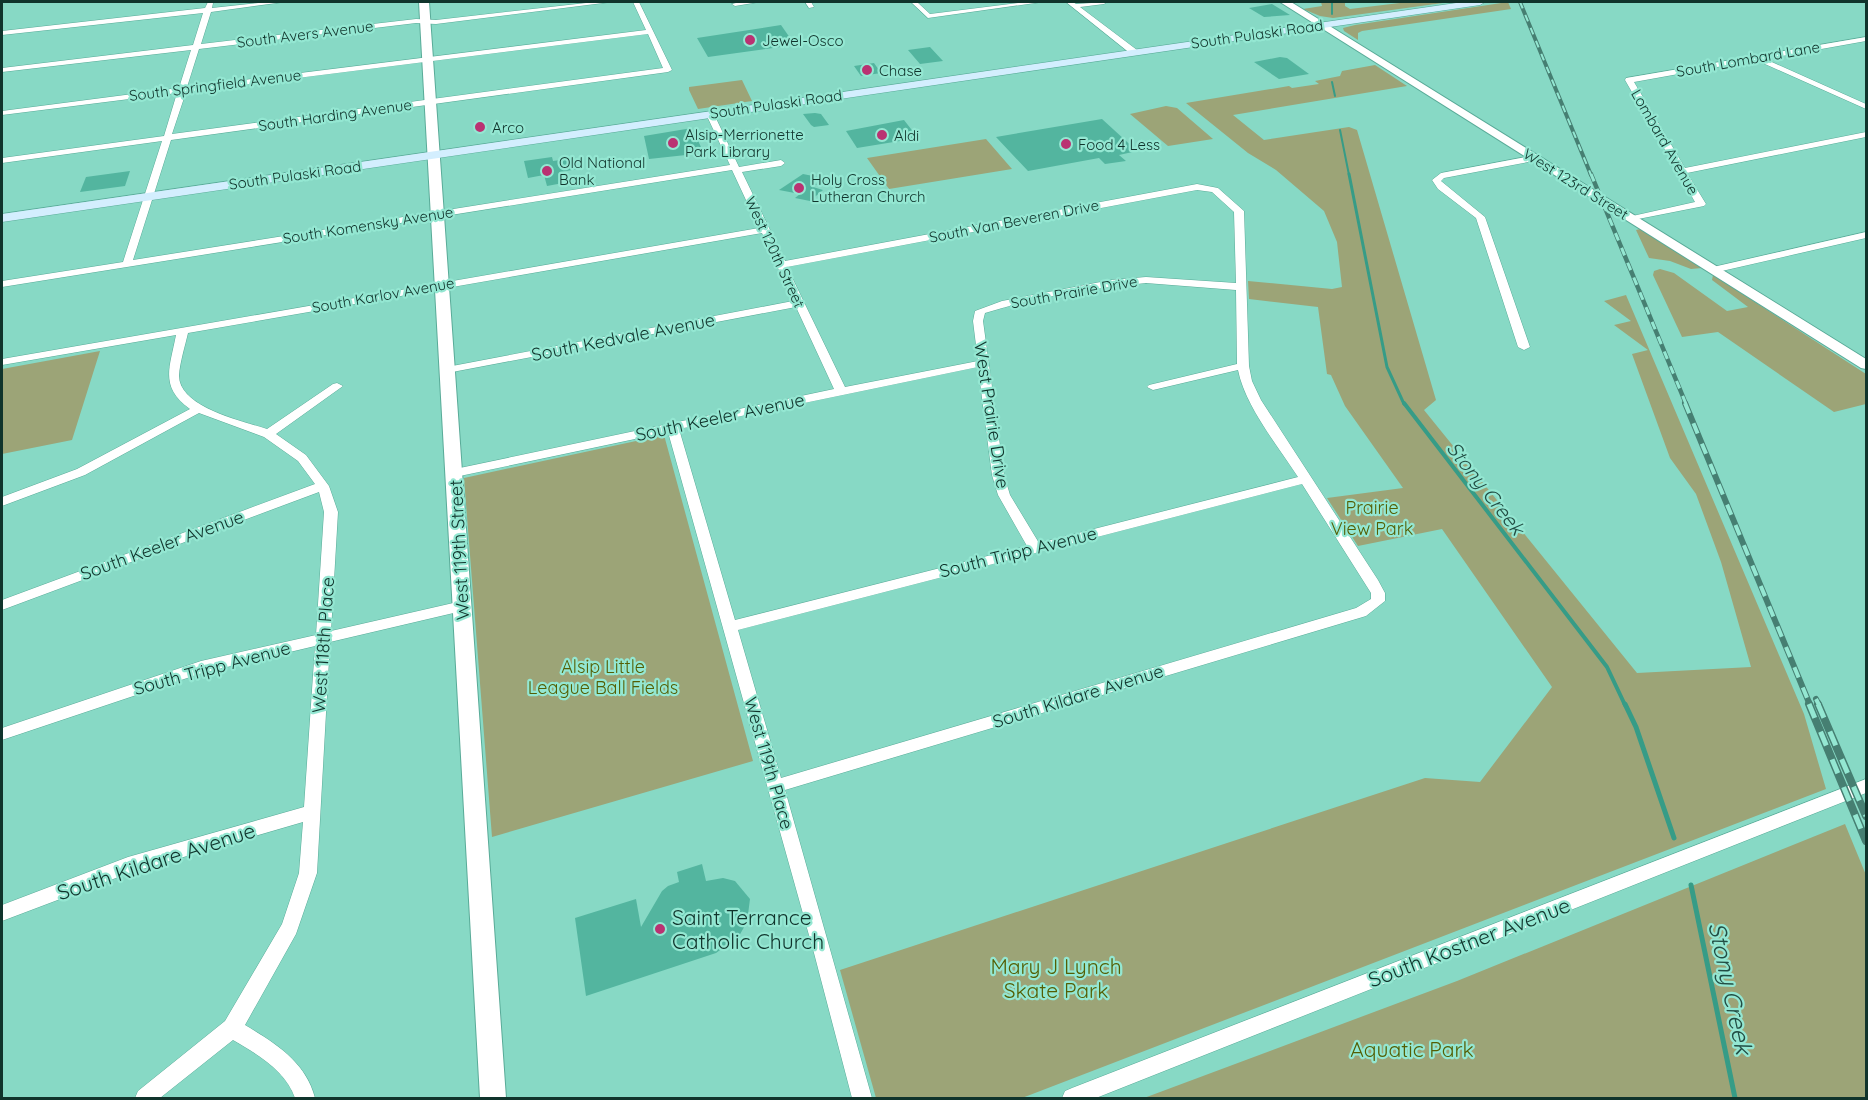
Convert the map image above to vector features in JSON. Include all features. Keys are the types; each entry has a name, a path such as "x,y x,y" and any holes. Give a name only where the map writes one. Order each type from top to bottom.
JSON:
{"main road":[{"name":"South Pulaski Road","path":"2,218 1480,2"}],"street":[{"path":"2,33 209,6 280,2"},
{"name":"West 119th Street","path":"424,2 447,370 456,473 462,606 493,1098"},
{"name":"South Avers Avenue","path":"2,70 608,2"},
{"path":"636,2 650,32"},
{"path":"735,4 756,2"},
{"path":"915,2 928,16 1039,2"},
{"path":"1071,4 1104,2"},
{"name":"West 123rd Street","path":"1285,2 1866,365"},
{"path":"1071,4 1134,52"},
{"path":"127,264 209,6"},
{"name":"South Springfield Avenue","path":"2,113 650,32"},
{"name":"South Harding Avenue","path":"2,160 668,70 650,32"},
{"name":"South Lombard Lane","path":"1629,80 1866,39"},
{"path":"1758,58 1866,107"},
{"name":"Lombard Avenue","path":"1629,80 1701,204 1631,219"},
{"name":"West 120th Street","path":"710,114 841,391"},
{"path":"1683,171 1866,135"},
{"path":"1524,347 1480,217 1441,187 1436,180 1441,176 1536,158"},
{"name":"South Komensky Avenue","path":"2,284 439,214 781,163"},
{"name":"South Van Beveren Drive","path":"781,265 1197,187 1215,190 1239,211 1242,286"},
{"name":"South Karlov Avenue","path":"2,362 765,230"},
{"path":"1713,270 1866,235"},
{"name":"South Prairie Drive","path":"980,311 1002,304 1112,283 1146,280 1242,286"},
{"path":"1242,286 1243,366 1246,381 1255,400 1305,479"},
{"name":"South Kedvale Avenue","path":"447,370 800,303"},
{"name":"West Prairie Drive","path":"980,311 978,321 998,475 1004,495 1035,547"},
{"name":"West 118th Place","path":"183,330 173,377 181,397 198,409 268,434 302,458 323,486 331,512 308,873 290,928 232,1028"},
{"name":"South Keeler Avenue","path":"456,473 984,363"},
{"path":"1153,387 1243,366"},
{"path":"268,434 337,386"},
{"path":"2,502 81,472 198,409"},
{"name":"West 119th Place","path":"673,428 776,786 862,1098"},
{"name":"South Tripp Avenue","path":"730,627 1305,479"},
{"name":"South Kildare Avenue","path":"776,786 1362,612 1378,602 1378,593 1305,479"},
{"name":"South Keeler Avenue","path":"2,605 323,486"},
{"name":"South Tripp Avenue","path":"2,734 201,667 462,606"},
{"name":"South Kostner Avenue","path":"1072,1098 1866,786"},
{"name":"South Kildare Avenue","path":"2,913 128,865 313,812"},
{"path":"145,1098 232,1028 281,1059 304,1092 305,1098"}],"green space":[{"path":"1321,2 1345,2 1345,6 1350,9 1408,2 1450,2 1333,18 1320,16 1303,9 1322,6"},
{"path":"1508,2 1511,9 1362,31 1358,33 1358,40 1343,28 1355,25"},
{"path":"1375,65 1407,86 1233,115 1264,140 1349,127 1357,130 1436,400 1424,410 1637,673 1751,667 1721,562 1696,494 1670,458 1632,354 1648,350 1614,325 1631,321 1604,301 1626,295 1804,714 1826,789 1022,1098 876,1098 840,970 1425,778 1480,782 1552,687 1442,529 1358,546 1327,498 1403,488 1345,406 1331,375 1327,374 1318,307 1249,299 1248,281 1332,289 1342,287 1337,242 1324,211 1276,170 1248,153 1186,103 1289,86 1292,88 1319,84 1315,81 1340,76 1342,71"},
{"path":"742,80 752,101 698,109 689,90 689,87"},
{"path":"1166,106 1177,108 1213,139 1168,146 1130,114"},
{"path":"986,139 1012,169 889,189 867,158"},
{"path":"1640,229 1702,268 1691,269 1670,261 1649,258 1636,230"},
{"path":"1660,269 1674,273 1727,311 1748,307 1712,280 1713,275 1866,374 1866,404 1834,412 1718,332 1682,337 1653,275 1654,271"},
{"path":"100,351 72,440 2,454 2,369"},
{"name":"Alsip Little League Ball Fields","path":"664,435 753,761 492,837 464,478"},
{"name":"Aquatic Park","path":"1845,824 1866,875 1866,1098 1144,1098 1457,981"}],"building":[{"path":"1272,4 1290,15 1264,17 1249,8"},
{"name":"Jewel-Osco","path":"781,25 795,45 708,57 697,38"},
{"path":"930,47 943,61 920,64 908,50"},
{"path":"1280,57 1287,58 1309,74 1279,79 1254,62"},
{"name":"Chase","path":"874,63 881,73 861,76 854,66"},
{"path":"803,114 821,114 829,125 814,127"},
{"name":"Food 4 Less","path":"1102,119 1137,151 1119,155 1126,161 1105,164 1099,158 1028,171 996,137"},
{"name":"Aldi","path":"904,120 918,138 857,148 846,131"},
{"name":"Alsip-Merrionette Park Library","path":"692,128 701,147 696,147 697,151 686,155 649,159 644,136"},
{"name":"Old National Bank","path":"552,157 553,161 574,158 578,169 560,172 563,183 547,186 544,175 528,178 524,161"},
{"path":"130,171 125,186 80,192 86,177"},
{"name":"Holy Cross Lutheran Church","path":"803,174 818,177 812,183 817,184 813,187 823,190 810,201 795,198 800,194 779,190"},
{"name":"Saint Terrance Catholic Church","path":"702,864 706,881 723,878 735,881 750,899 747,922 739,936 716,953 586,996 575,918 636,899 641,927 662,891 679,882 677,872"}],"waterway":[{"name":"Stony Creek","path":"1332,2 1332,14"},
{"name":"Stony Creek","path":"1332,82 1335,96"},
{"name":"Stony Creek","path":"1340,130 1349,175"},
{"name":"Stony Creek","path":"1349,174 1387,367 1404,404"},
{"name":"Stony Creek","path":"1404,403 1607,667 1625,705"},
{"name":"Stony Creek","path":"1625,704 1636,727 1674,838"},
{"name":"Stony Creek","path":"1691,885 1735,1098"}],"railway":[{"path":"1520,2 1591,175"},
{"path":"1591,174 1686,404"},
{"path":"1685,403 1810,705"},
{"path":"1816,699 1819,705"},
{"path":"1809,704 1866,841"},
{"path":"1818,704 1866,816"}],"place":[{"name":"Jewel-Osco","path":"750,40"},
{"name":"Chase","path":"867,70"},
{"name":"Arco","path":"480,127"},
{"name":"Aldi","path":"882,135"},
{"name":"Alsip-Merrionette Park Library","path":"673,143"},
{"name":"Food 4 Less","path":"1066,144"},
{"name":"Old National Bank","path":"547,171"},
{"name":"Holy Cross Lutheran Church","path":"799,188"},
{"name":"Saint Terrance Catholic Church","path":"660,929"}],"park label":[{"name":"Prairie View Park","path":"1372,517"},
{"name":"Mary J Lynch Skate Park","path":"1056,978"}]}
